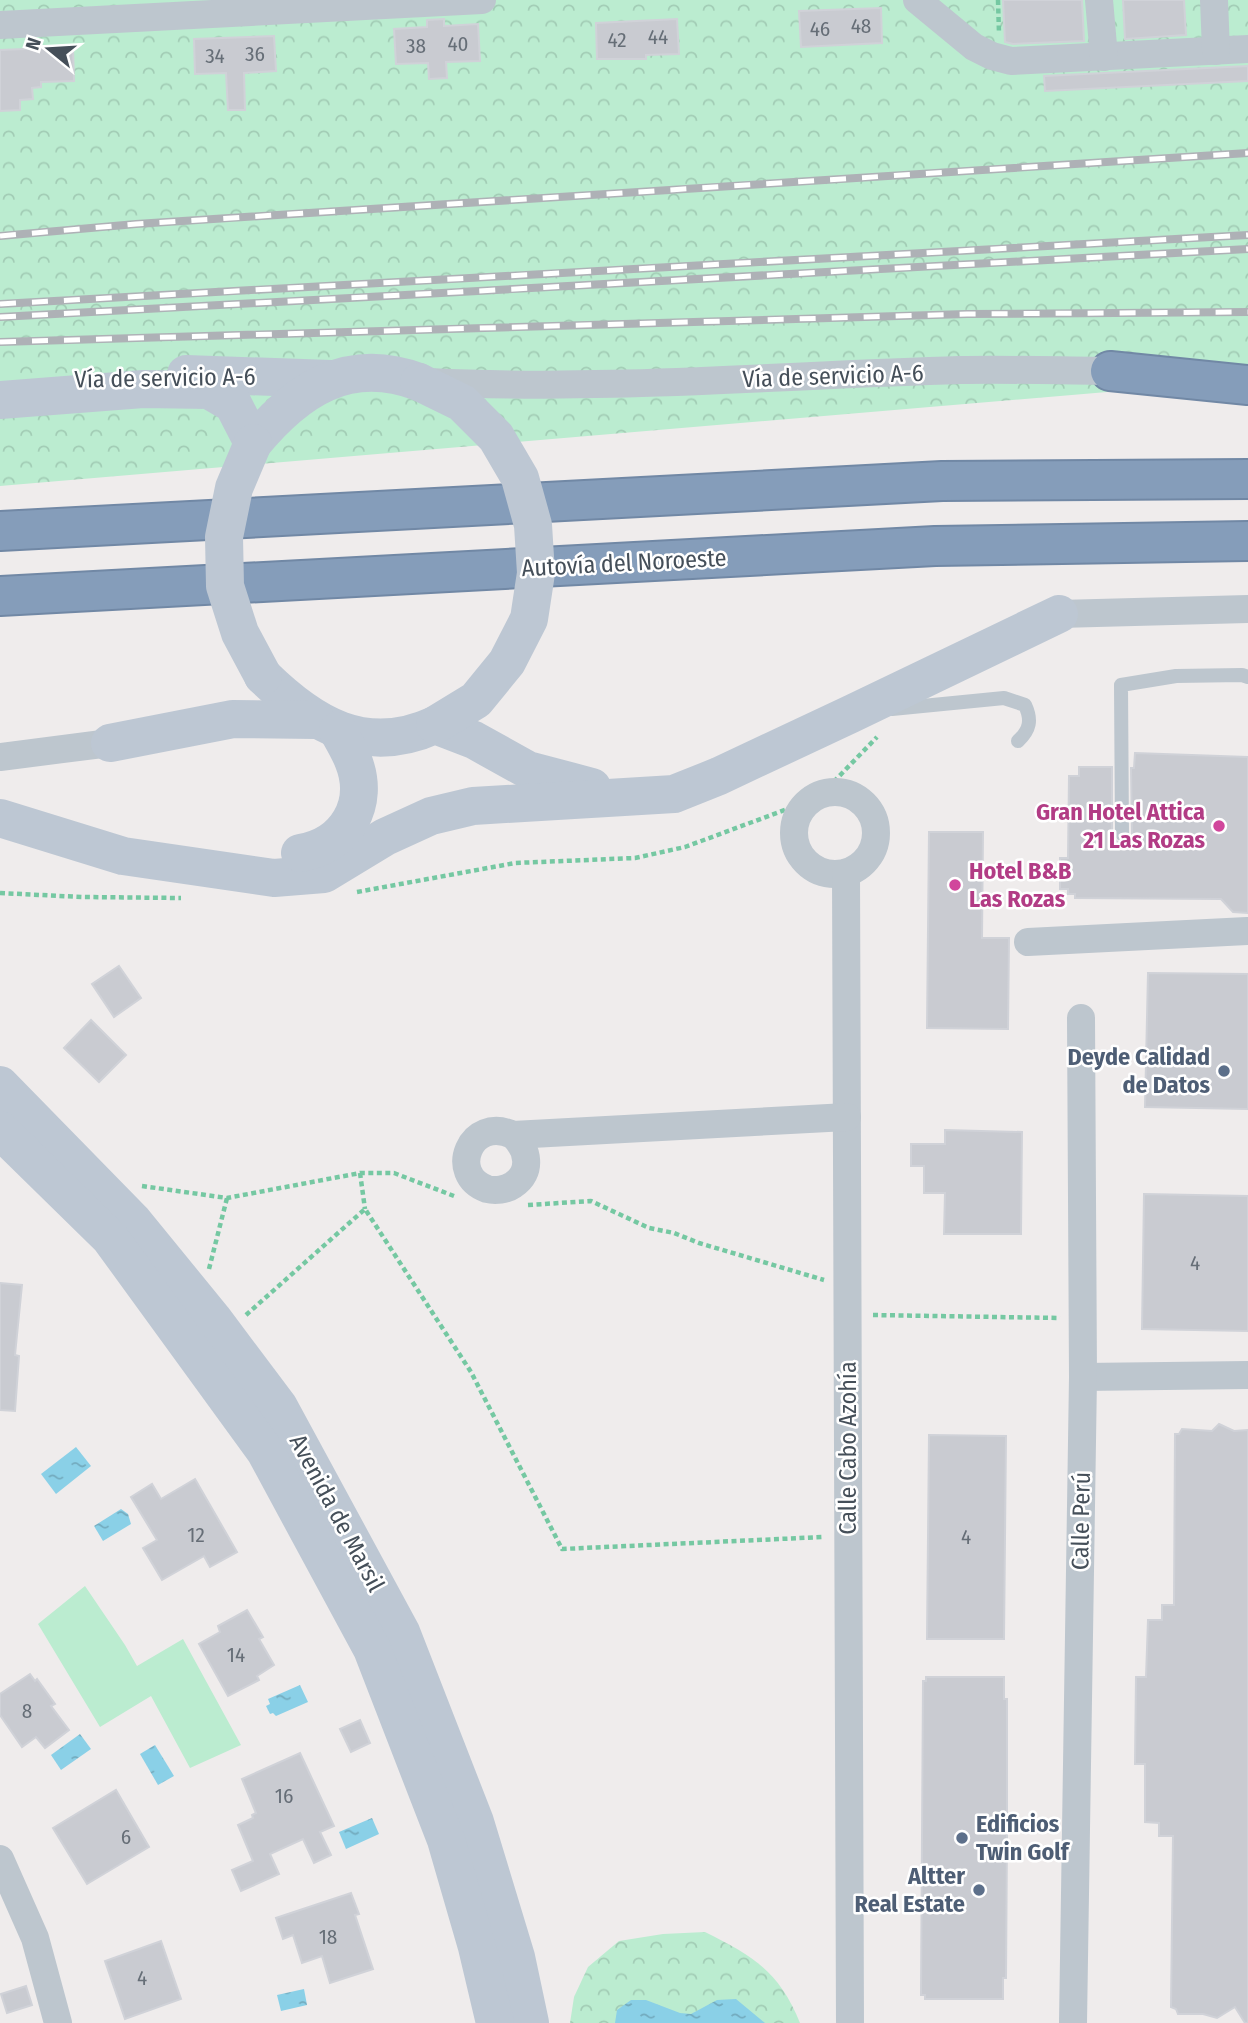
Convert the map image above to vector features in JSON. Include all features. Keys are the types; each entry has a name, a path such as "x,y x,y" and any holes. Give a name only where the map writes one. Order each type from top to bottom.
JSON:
{"highway":[{"path":"1110,371 1248,385"},
{"path":"0,531 942,481 1248,479"},
{"name":"Autovía del Noroeste","path":"6,596 935,546 1248,541"}],"street":[{"path":"0,25 482,0"},
{"path":"917,0 974,47 1011,61 1248,49"},
{"path":"941,0 950,27"},
{"path":"1100,0 1104,57"},
{"path":"1214,0 1216,51"},
{"name":"Vía de servicio A-6","path":"419,382 498,386 606,385 962,370 1248,371"},
{"name":"Vía de servicio A-6","path":"0,386 57,379 179,373 331,379"},
{"path":"0,805 78,831 186,853 282,856 319,850 338,838 352,820 360,792 354,761 327,726 288,701 263,676 240,634 225,586 224,537 234,488 253,443 283,409 301,395 331,379 357,373 402,376 462,403 496,437 520,478 533,525 536,573 528,619 507,662 476,700 419,730 380,769 364,826 349,845 328,859 189,882"},
{"name":"Vía de servicio A-6","path":"0,400 143,388 209,390 233,404 253,443"},
{"path":"0,818 123,856 189,882 324,874 385,837 431,816 472,806 674,794 846,717 1059,614 1239,611"},
{"path":"0,757 110,743 233,719 327,726 370,738 419,730 474,740 528,770 574,784 639,796"},
{"path":"835,792 860,800 875,821 874,847 868,859 858,868 846,873 834,875 818,872 806,864 793,839 794,824 800,811 816,797 835,792"},
{"name":"Calle Cabo Azohía","path":"846,873 850,2023"},
{"path":"1028,942 1247,931"},
{"name":"Calle Perú","path":"1073,2023 1083,1377 1081,1018"},
{"name":"Avenida de Marsil","path":"0,1085 133,1221 279,1407 401,1632 475,1822 516,1957 530,2023"},
{"path":"513,1135 847,1117"},
{"name":"Avenida de Marsil","path":"0,1130 110,1238 265,1451 372,1649 446,1840 477,1947 495,2023"},
{"path":"1083,1377 1248,1375"},
{"path":"0,1859 35,1938 58,2023"}],"lane":[{"path":"1122,834 1121,685 1176,676 1248,677"},
{"path":"846,717 1004,698 1025,705 1030,716 1028,732 1018,741"}],"path":[{"path":"347,893 515,863 635,858 685,847 816,797 866,751 896,709"},
{"path":"0,893 82,897 189,882"},
{"path":"93,1180 227,1198 360,1173 394,1173 457,1197"},
{"path":"360,1173 365,1209 471,1372 562,1549 848,1535"},
{"path":"200,1304 227,1198"},
{"path":"525,1205 591,1202 649,1228 674,1233 699,1243 838,1284 848,1302 1083,1318"},
{"path":"225,1335 365,1209"}],"green space":[{"path":"0,0 1248,0 1248,380 0,486"},
{"path":"85,1586 137,1666 183,1639 241,1745 190,1768 151,1696 100,1727 38,1624"},
{"path":"705,1932 763,1967 783,1990 800,2023 570,2023 574,1997 588,1967 619,1941 663,1934"}],"water":[{"path":"76,1447 91,1466 56,1494 41,1474"},
{"path":"121,1509 128,1514 131,1524 103,1541 94,1526"},
{"path":"300,1685 308,1702 276,1716 270,1714 266,1706 270,1704 268,1699"},
{"path":"80,1734 91,1749 61,1770 51,1755"},
{"path":"155,1745 174,1776 158,1785 140,1754"},
{"path":"372,1818 379,1834 346,1849 339,1832"},
{"path":"304,1989 307,2005 281,2011 277,1995"},
{"path":"736,1999 765,2023 615,2023 617,2010 631,2000 646,2000 680,2013 691,2014 717,2000"}],"building":[{"path":"1003,0 1082,0 1084,41 1013,44 1005,42"},
{"path":"1123,0 1184,0 1186,35 1125,39"},
{"path":"881,8 882,43 801,47 799,11"},
{"path":"444,19 444,26 478,24 480,61 446,62 447,78 429,79 428,63 396,64 394,29 427,27 427,20"},
{"path":"677,19 679,54 646,55 646,59 597,59 596,23"},
{"path":"274,36 276,71 244,73 245,110 228,110 226,73 195,74 194,39"},
{"path":"73,47 74,81 41,82 41,87 32,88 33,99 20,100 20,110 0,111 0,50"},
{"path":"1248,66 1248,81 1045,91 1044,76"},
{"name":"Gran Hotel Attica 21 Las Rozas","path":"1135,753 1248,757 1248,913 1233,912 1221,899 1075,898 1075,894 1068,894 1068,889 1060,889 1060,858 1068,858 1069,776 1079,776 1079,767 1112,767 1112,835 1117,842 1126,843 1132,834 1131,768 1134,768"},
{"name":"Hotel B&B Las Rozas","path":"929,832 983,832 982,938 1009,938 1008,1029 927,1028"},
{"path":"119,966 141,998 114,1017 92,984"},
{"path":"1148,973 1248,974 1248,1109 1145,1107"},
{"path":"91,1020 126,1055 99,1082 64,1048"},
{"path":"945,1130 1022,1132 1021,1234 944,1234 945,1193 924,1193 924,1166 911,1166 911,1144 945,1144"},
{"path":"1144,1194 1248,1196 1248,1331 1142,1329"},
{"path":"0,1283 22,1285 15,1355 19,1356 15,1411 0,1410"},
{"path":"1219,1424 1234,1431 1248,1430 1248,2023 1245,2023 1235,2007 1217,2018 1203,2014 1178,2014 1176,2009 1171,2007 1173,1836 1159,1836 1159,1823 1145,1822 1145,1764 1135,1764 1136,1677 1146,1677 1148,1620 1162,1620 1162,1605 1174,1605 1175,1434 1179,1434 1182,1429 1212,1431"},
{"path":"929,1435 1006,1436 1004,1639 927,1639"},
{"path":"195,1479 237,1552 210,1567 204,1556 162,1580 143,1548 157,1540 131,1497 152,1484 161,1499"},
{"path":"247,1610 263,1637 259,1639 274,1665 257,1676 259,1680 228,1696 199,1644 220,1632 218,1626"},
{"path":"30,1674 35,1681 37,1679 55,1704 51,1706 69,1730 45,1748 36,1737 22,1747 0,1715 0,1694"},
{"name":"Edificios Twin Golf","path":"926,1677 1004,1677 1004,1699 1007,1699 1007,1835 1006,1978 1003,1978 1003,1999 925,1999 925,1995 921,1995 923,1681 926,1681"},
{"path":"360,1720 370,1743 351,1752 340,1729"},
{"path":"300,1753 334,1826 320,1832 331,1855 314,1863 303,1839 270,1854 279,1874 241,1891 232,1870 253,1861 238,1825 253,1818 252,1815 256,1813 242,1779"},
{"path":"116,1790 149,1847 87,1884 53,1828"},
{"path":"351,1893 359,1914 355,1915 373,1969 330,1983 322,1956 302,1963 293,1935 283,1939 276,1918"},
{"path":"161,1941 181,1999 125,2019 105,1961"},
{"path":"26,1986 32,2005 7,2013 1,1994"}],"railway":[{"path":"0,236 136,224 1248,153"},
{"path":"0,304 1248,235"},
{"path":"0,317 1248,249"},
{"path":"0,342 967,314 1248,312"}],"place":[{"name":"Gran Hotel Attica 21 Las Rozas","path":"1219,826"},
{"name":"Hotel B&B Las Rozas","path":"955,885"},
{"name":"Deyde Calidad de Datos","path":"1224,1071"},
{"name":"Edificios Twin Golf","path":"962,1838"},
{"name":"Altter Real Estate","path":"979,1890"}]}
